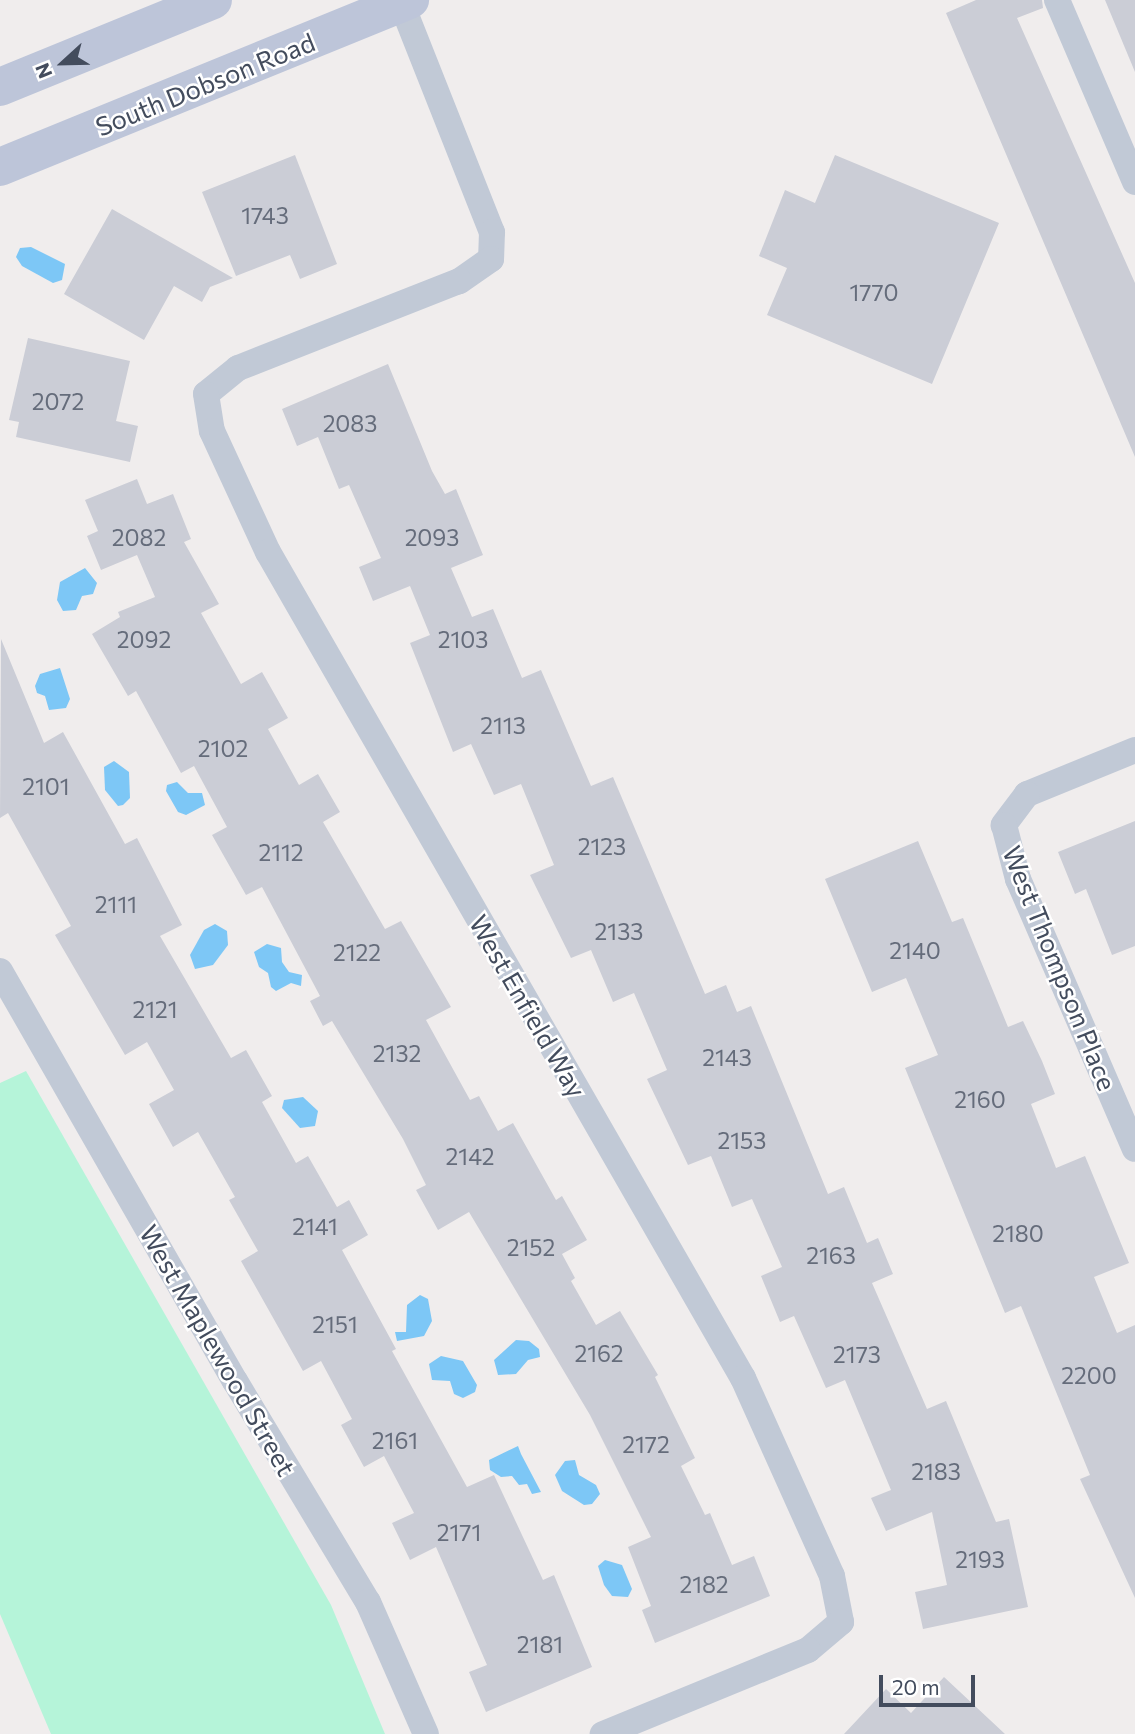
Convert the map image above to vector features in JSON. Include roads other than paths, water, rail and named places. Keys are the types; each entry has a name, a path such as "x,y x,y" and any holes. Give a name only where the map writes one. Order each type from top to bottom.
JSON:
{"main road":[{"path":"0,88 213,0"},
{"name":"South Dobson Road","path":"0,167 404,1"}],"street":[{"path":"1057,0 1135,182"},
{"name":"West Enfield Way","path":"404,1 492,232 491,260 459,281 238,368 206,394 212,431 268,552 743,1378 832,1576 841,1622 808,1650 603,1734"},
{"name":"West Thompson Place","path":"1135,750 1027,794 1004,825 1018,879 1135,1149"},
{"name":"West Maplewood Street","path":"0,971 235,1381 368,1602 426,1734"}],"water":[{"path":"31,247 65,264 62,280 53,283 22,266 16,257 20,248"},
{"path":"85,568 97,583 93,594 82,596 76,610 63,611 57,600 60,582"},
{"path":"60,668 70,699 66,708 49,710 45,696 37,693 35,686 40,674"},
{"path":"114,761 129,772 130,798 118,806 105,790 104,767"},
{"path":"177,782 188,793 202,793 205,805 186,815 178,812 166,791 167,785"},
{"path":"215,924 227,931 228,945 213,965 195,969 190,955 204,930"},
{"path":"267,944 281,948 282,962 289,972 302,975 301,986 291,983 276,991 271,987 268,973 259,967 254,952"},
{"path":"303,1097 318,1111 315,1126 300,1128 282,1108 284,1100"},
{"path":"420,1295 428,1299 432,1321 424,1336 397,1341 395,1332 406,1332 407,1305"},
{"path":"516,1340 529,1341 539,1349 540,1357 528,1360 516,1374 498,1375 494,1360"},
{"path":"441,1356 463,1361 477,1385 475,1392 463,1398 454,1394 450,1381 432,1380 429,1364"},
{"path":"518,1446 541,1492 532,1494 527,1484 519,1485 512,1476 501,1477 490,1470 489,1460"},
{"path":"575,1460 579,1475 596,1485 600,1494 592,1504 584,1505 562,1491 555,1475 565,1461"},
{"path":"605,1560 622,1565 632,1589 628,1597 612,1596 604,1585 598,1566"}]}
